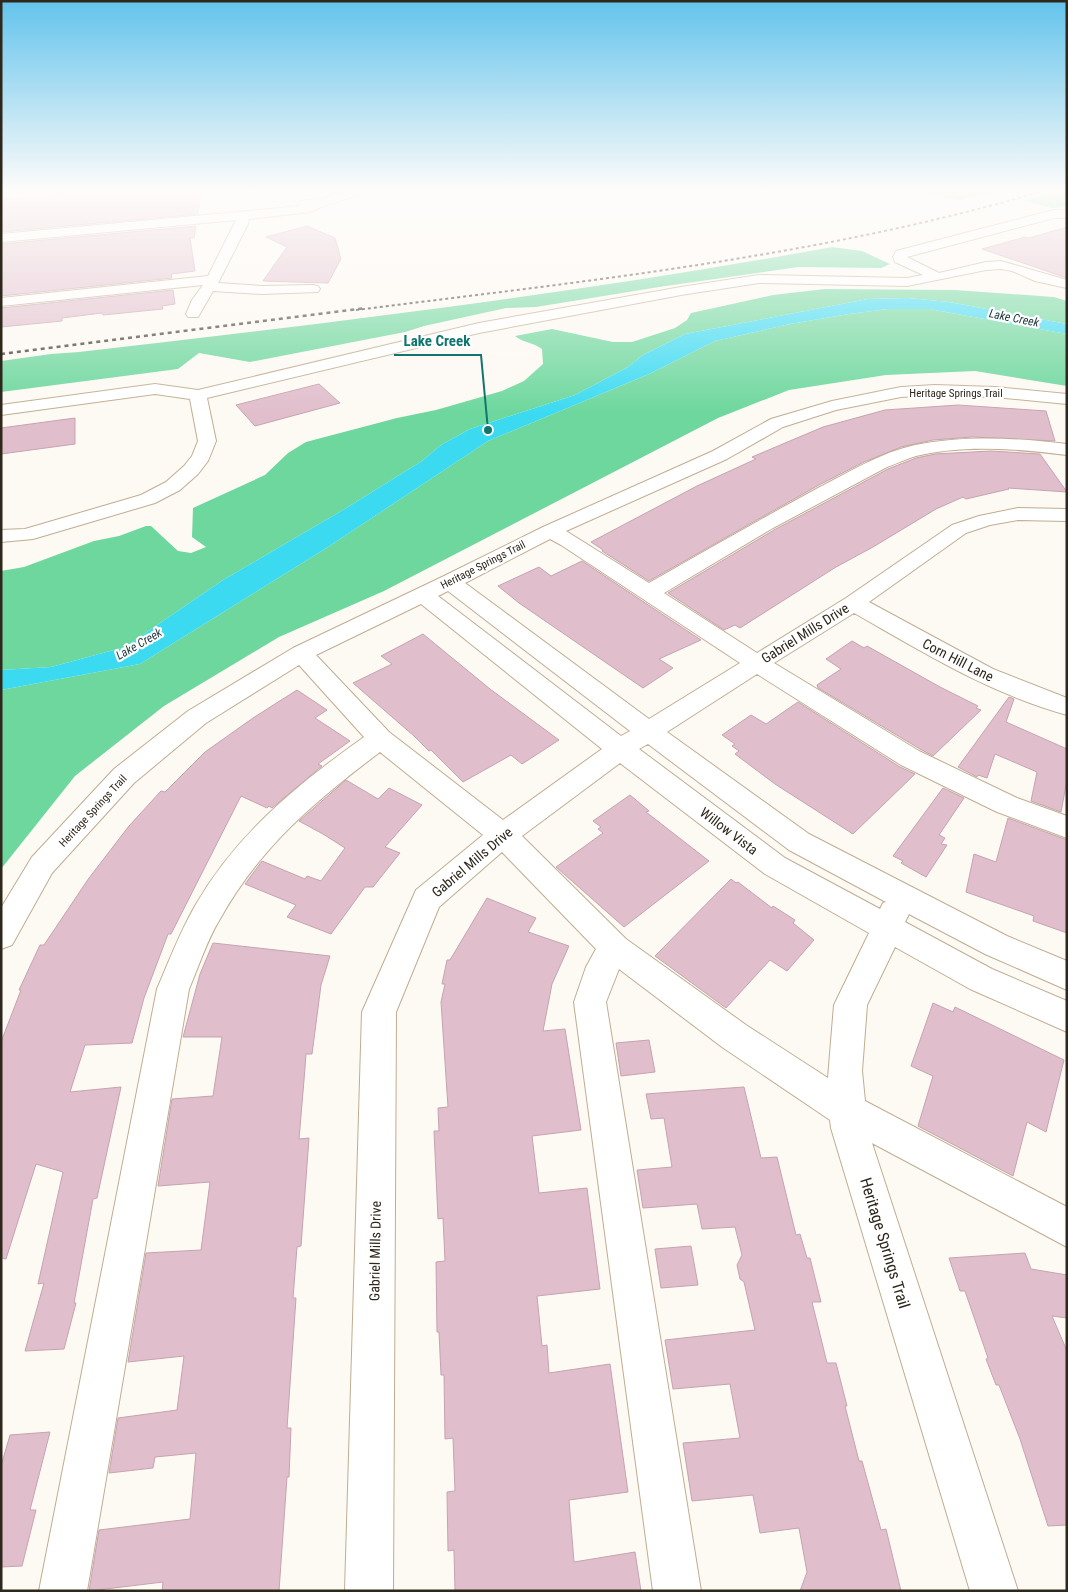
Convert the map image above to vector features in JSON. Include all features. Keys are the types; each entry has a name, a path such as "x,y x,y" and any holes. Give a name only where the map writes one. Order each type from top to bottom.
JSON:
{"street":[{"path":"193,314 220,265"},
{"path":"913,265 937,277"},
{"path":"1,410 155,390 168,390 198,395 478,328 681,291 759,279 907,282 997,265"},
{"path":"1002,265 1016,268 1040,278 1067,284"},
{"path":"1,302 210,283 262,290 313,289"},
{"name":"Heritage Springs Trail","path":"1,936 42,865 124,776 197,717 301,653 450,582 550,531 720,455 777,423 869,397 935,390 995,392 1067,399"},
{"path":"1,536 26,535 54,527 148,499 173,486 191,470 201,457 207,441 198,395"},
{"path":"648,593 766,524 880,463 919,450 983,444 1024,445 1067,450"},
{"name":"Gabriel Mills Drive","path":"369,1591 379,1012 428,898 503,835 620,749 854,603 959,530 986,520 1018,514 1067,515"},
{"path":"550,531 756,663 910,758 1007,806 1067,828"},
{"name":"Willow Vista","path":"450,582 648,731 894,911 982,979 1067,1017"},
{"name":"Willow Vista","path":"423,595 620,749 775,866 894,911 996,945 1067,976"},
{"name":"Corn Hill Lane","path":"854,603 954,661 1042,700 1067,708"},
{"path":"301,653 380,738 503,835 615,948 734,1036 848,1111 1067,1228"},
{"path":"63,1591 173,989 206,914 242,859 281,817 326,779 380,738"},
{"name":"Heritage Springs Trail","path":"894,911 851,1005 845,1071 849,1128 994,1591"},
{"path":"615,948 602,967 590,1002 677,1591"}],"green space":[{"path":"730,265 887,265 881,268 798,267 536,307 506,308 405,332 250,362 199,353 178,369 1,392 1,361 268,330 644,279"},
{"path":"825,289 955,290 1054,297 1067,301 1067,324 949,302 908,298 868,299 685,334 643,355 628,367 575,395 470,429 441,445 422,461 343,510 223,580 125,647 51,667 1,670 1,571 24,567 94,541 119,536 146,526 151,526 178,551 191,553 206,547 192,537 193,508 265,475 288,453 306,442 397,418 436,410 502,391 524,381 543,364 542,349 515,336 552,329 613,342 632,342 675,328 687,320 691,313 773,295"},
{"path":"888,309 929,309 1067,334 1067,386 975,371 886,375 789,390 718,418 384,591 279,637 164,706 75,776 1,869 1,690 140,664 328,547 488,441 649,374 715,341 790,324"}],"water":[{"path":"908,298 949,302 1067,324 1067,334 929,309 888,309 790,324 715,341 649,374 488,441 328,547 140,664 1,690 1,670 51,667 125,647 223,580 343,510 422,461 441,445 470,429 575,395 628,367 643,355 685,334 868,299"}],"building":[{"path":"1,265 194,265 195,271 171,274 172,278 1,296"},
{"path":"274,265 338,265 328,283 263,281"},
{"path":"1030,265 1067,265 1067,278"},
{"path":"173,290 175,304 162,306 163,309 103,315 102,313 62,318 62,321 1,327 1,308"},
{"path":"319,384 340,403 255,426 236,405"},
{"path":"958,405 1046,411 1055,441 972,437 933,440 901,447 864,462 817,486 649,581 591,542 697,486 756,459 752,457 823,427 885,410"},
{"path":"75,418 75,444 1,454 1,428"},
{"path":"991,451 1040,454 1067,492 1008,488 966,499 963,497 936,509 836,567 740,628 735,625 724,630 668,593 774,530 888,469 916,458 935,454"},
{"path":"582,561 701,640 659,659 673,668 643,688 519,603 498,586 539,567 551,576"},
{"path":"423,634 490,689 559,740 522,764 511,755 463,782 431,750 429,751 353,683 392,664 381,656"},
{"path":"852,641 864,648 867,646 978,706 976,708 981,710 933,756 818,688 817,685 841,669 826,659"},
{"path":"297,690 327,710 315,718 350,741 318,764 322,766 272,808 269,806 267,808 241,796 171,934 168,934 144,998 132,1043 85,1045 70,1092 121,1087 97,1198 93,1199 74,1303 76,1303 64,1349 25,1351 44,1283 38,1284 63,1172 36,1164 6,1259 1,1258 1,1042 21,990 19,990 40,945 44,945 89,878 129,826 161,791 165,792 205,752"},
{"path":"1009,697 1014,699 1006,722 1067,749 1067,780 1061,812 1031,801 1037,772 995,754 987,778 978,775 977,777 958,767"},
{"path":"798,702 900,767 915,774 853,834 775,784 735,754 739,751 732,746 735,744 722,735 751,715 766,724"},
{"path":"346,780 378,799 389,788 422,805 385,847 400,853 373,887 365,887 331,934 287,917 296,905 245,884 262,861 305,879 307,876 321,881 345,848 299,821"},
{"path":"943,788 964,798 939,835 945,838 941,844 947,845 926,877 901,863 903,861 893,856"},
{"path":"630,795 649,811 646,812 709,861 624,927 556,867 603,833 598,829 601,827 593,821"},
{"path":"1008,818 1067,840 1067,933 1033,921 1034,916 966,892 974,854 996,862"},
{"path":"731,879 736,883 738,882 772,908 773,906 795,920 793,923 814,940 787,971 770,960 726,1008 655,956"},
{"path":"487,898 536,918 528,932 569,946 552,984 543,1031 565,1029 581,1130 532,1136 539,1193 587,1188 600,1289 537,1296 542,1346 547,1345 549,1373 610,1364 628,1492 569,1500 574,1562 635,1552 641,1591 455,1591 454,1550 448,1551 447,1492 455,1491 453,1438 445,1439 444,1375 441,1375 439,1332 437,1332 436,1262 445,1261 443,1218 438,1219 434,1131 439,1131 438,1108 448,1107 441,1002 445,984 442,984 447,960 450,960"},
{"path":"213,943 330,956 321,985 312,1054 306,1054 299,1139 309,1138 301,1246 297,1247 293,1298 296,1298 287,1428 291,1428 289,1477 287,1477 279,1591 162,1591 163,1582 89,1591 99,1530 190,1519 196,1453 155,1457 153,1468 109,1473 118,1418 177,1410 184,1356 128,1362 146,1253 201,1250 210,1182 158,1186 172,1099 213,1096 222,1037 183,1037 200,974"},
{"path":"933,1003 953,1012 955,1007 1064,1060 1046,1132 1027,1122 1013,1176 918,1126 933,1076 911,1066"},
{"path":"649,1040 655,1072 621,1076 616,1043"},
{"path":"744,1087 761,1158 777,1157 796,1235 800,1234 807,1258 810,1258 821,1302 812,1302 827,1363 836,1363 859,1461 862,1461 881,1530 886,1529 901,1591 800,1591 807,1572 799,1528 760,1533 753,1495 692,1501 683,1443 740,1438 730,1384 673,1389 665,1340 755,1330 744,1282 740,1279 737,1265 742,1255 735,1227 702,1229 697,1204 643,1208 637,1170 672,1167 664,1118 651,1119 646,1094"},
{"path":"691,1246 698,1285 661,1288 655,1249"},
{"path":"1025,1253 1031,1269 1067,1275 1067,1318 1052,1316 1067,1351 1067,1525 1048,1526 1020,1439 999,1385 996,1385 986,1359 988,1358 965,1291 960,1291 949,1258"},
{"path":"50,1432 30,1510 36,1510 22,1566 1,1567 1,1466 10,1435"}],"railway":[{"path":"356,310 693,265"},
{"path":"1,354 366,308"}],"place":[{"name":"Lake Creek","path":"488,430"}]}
